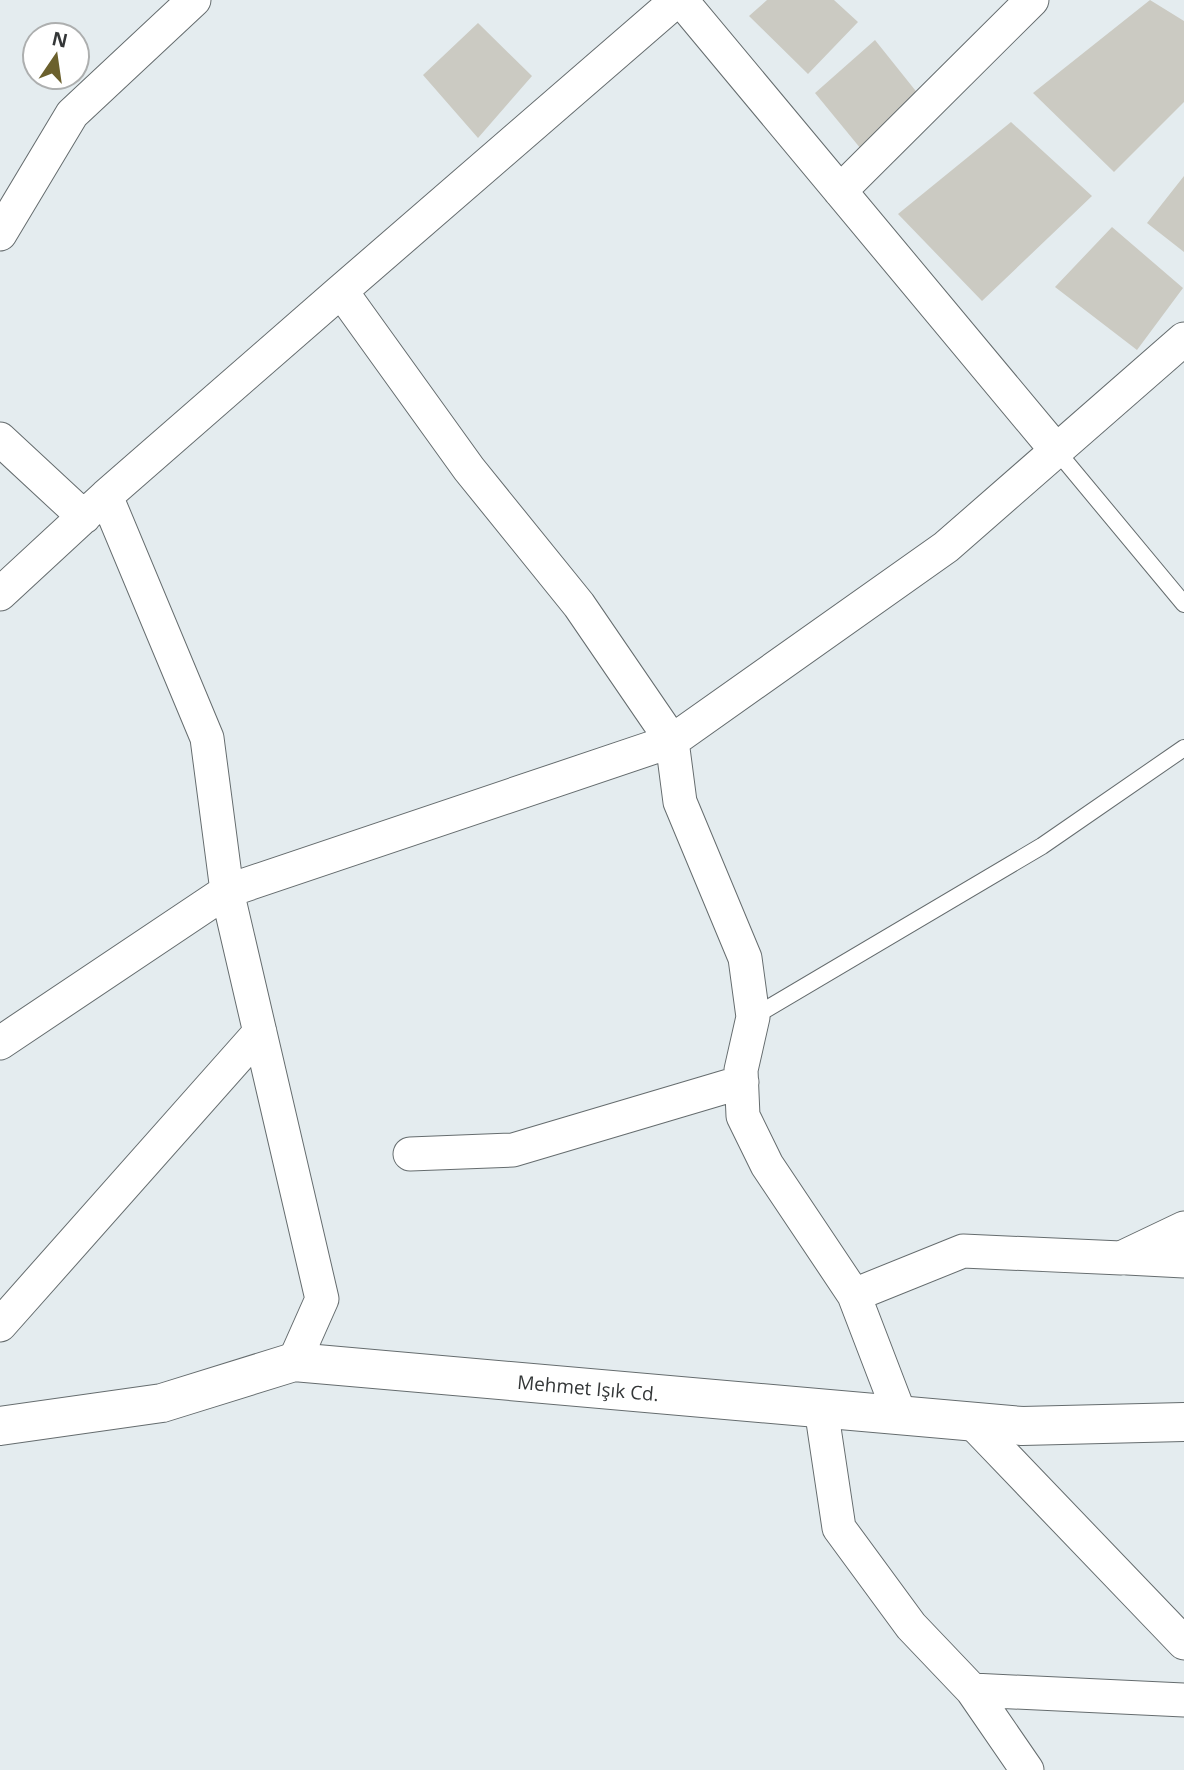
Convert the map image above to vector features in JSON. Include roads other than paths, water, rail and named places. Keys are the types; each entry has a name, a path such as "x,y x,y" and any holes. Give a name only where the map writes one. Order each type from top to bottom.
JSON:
{"street":[{"path":"0,234 72,114 194,0"},
{"path":"0,594 95,506 679,0 1056,450"},
{"path":"840,191 1032,0"},
{"path":"341,291 469,469 579,605 673,741 680,802 745,958 753,1017 741,1070 743,1116 767,1165 853,1294 900,1415"},
{"path":"0,1043 227,891 673,741 946,547 1184,339"},
{"path":"0,439 95,506 207,738 227,891 322,1299 294,1362"},
{"path":"0,1325 260,1032"},
{"path":"410,1154 513,1150 742,1082"},
{"path":"1121,1258 1184,1228"},
{"path":"853,1294 963,1251 1184,1261"},
{"name":"Mehmet Işık Cd.","path":"0,1426 162,1403 294,1362 1022,1426 1184,1422"},
{"path":"821,1408 839,1528 911,1626 972,1690 1027,1770"},
{"path":"971,1421 1184,1643"},
{"path":"972,1690 1184,1700"}],"lane":[{"path":"1056,450 1184,604"},
{"path":"753,1017 1042,846 1184,748"}]}
